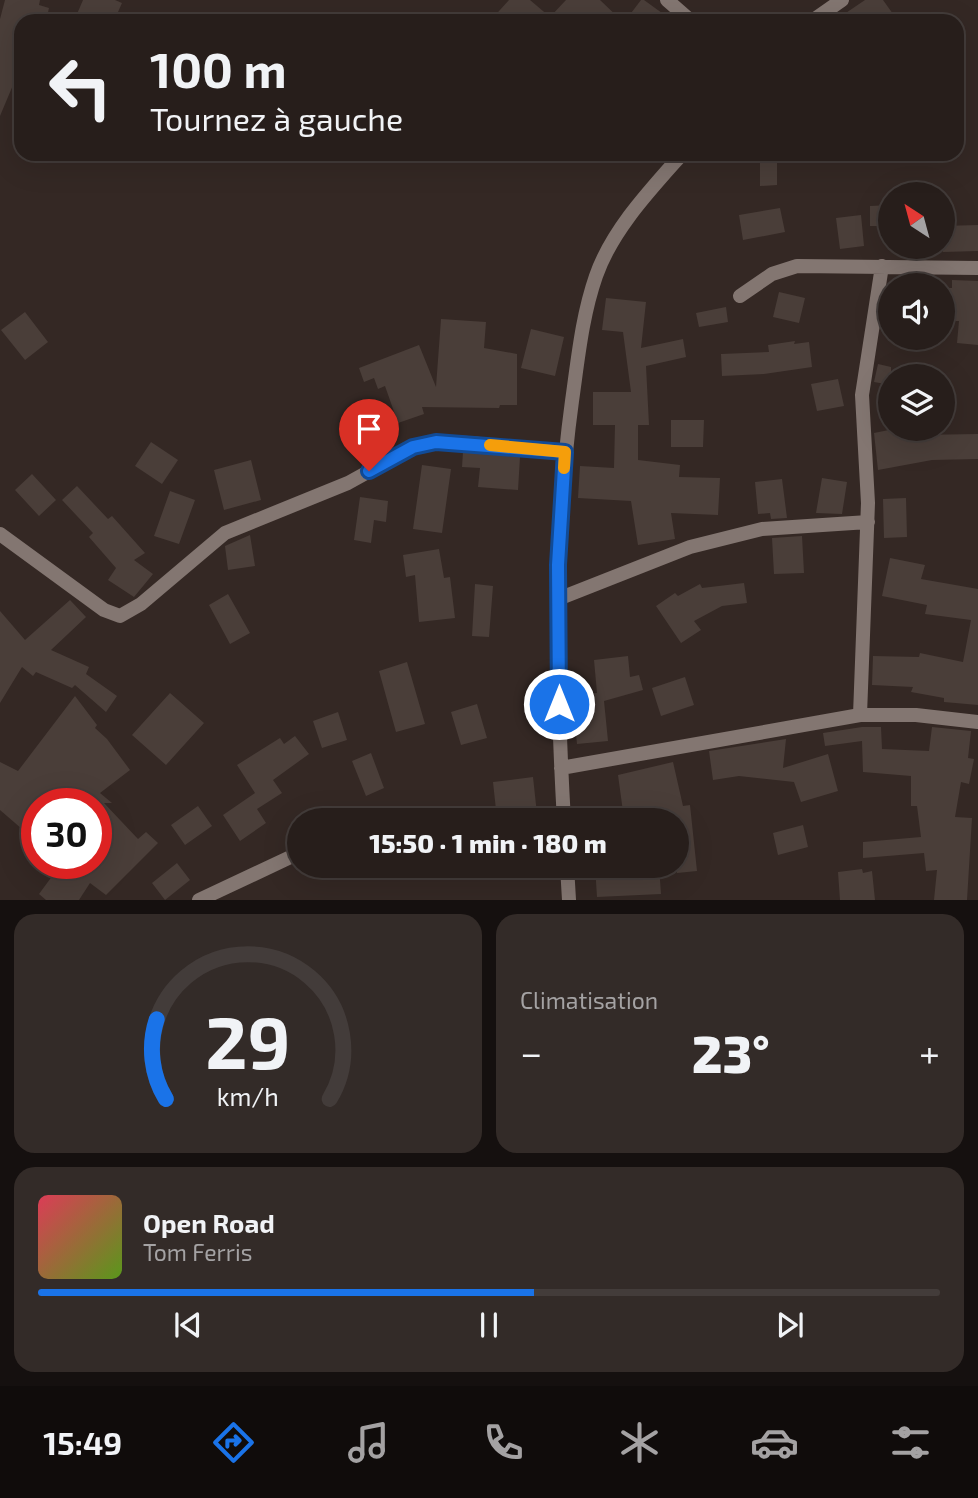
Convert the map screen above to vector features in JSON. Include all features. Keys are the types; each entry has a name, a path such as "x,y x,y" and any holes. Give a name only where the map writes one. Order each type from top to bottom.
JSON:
{"street":[{"path":"667,0 683,14"},
{"path":"822,14 842,0"},
{"path":"563,808 558,599 565,452 582,330 597,274 622,227 676,161"},
{"path":"740,296 772,274 797,266 978,268"},
{"path":"860,715 868,522 862,395 882,266"},
{"path":"0,534 104,610 120,616 141,604 225,533 348,483 413,447 436,442 469,443 565,452"},
{"path":"558,599 690,547 761,529 868,522"},
{"path":"561,768 860,715 916,715 978,722"},
{"path":"200,900 287,859"},
{"path":"568,878 569,900"}],"building":[{"path":"5,0 40,0 39,5 49,8 48,14 14,14 14,83 0,116 0,19"},
{"path":"83,0 115,0 122,3 117,14 77,14"},
{"path":"509,0 530,0 546,14 496,14"},
{"path":"566,0 600,0 615,14 553,14"},
{"path":"641,0 644,0 663,14 630,14"},
{"path":"865,0 883,0 893,14 844,14"},
{"path":"760,161 777,161 777,185 760,186"},
{"path":"870,206 878,206 878,226 870,226"},
{"path":"780,208 785,232 743,240 739,215"},
{"path":"861,215 864,246 840,249 836,218"},
{"path":"978,225 978,251 956,252 956,226"},
{"path":"955,280 978,281 978,345 957,343 959,321 955,321"},
{"path":"779,292 805,298 799,323 773,317"},
{"path":"606,298 646,302 641,348 683,339 686,357 646,366 649,425 638,425 638,460 680,465 679,477 720,478 718,515 671,513 675,539 638,545 631,501 578,498 580,466 614,468 615,425 593,425 593,392 631,392 623,332 602,330"},
{"path":"726,307 728,322 699,327 696,313"},
{"path":"25,312 48,342 25,360 1,330"},
{"path":"441,319 486,322 484,348 517,354 517,405 500,405 499,408 422,407 424,414 398,423 385,386 378,389 374,378 364,382 359,368 419,345 436,387"},
{"path":"531,329 564,337 555,376 521,368"},
{"path":"795,341 794,344 809,342 812,367 764,374 722,376 721,354 769,352 768,345"},
{"path":"878,364 878,383 874,382"},
{"path":"838,379 844,406 817,411 811,384"},
{"path":"671,420 704,420 703,447 671,447"},
{"path":"878,432 878,441 955,441 955,434 978,434 978,459 932,460 878,470 874,433"},
{"path":"151,442 178,460 162,484 135,466"},
{"path":"463,452 520,457 518,490 478,487 480,468 462,467"},
{"path":"251,460 261,500 224,510 214,470"},
{"path":"422,465 451,469 442,533 413,529"},
{"path":"32,474 56,500 39,516 15,490"},
{"path":"822,478 847,482 842,514 816,513"},
{"path":"782,479 787,518 771,519 770,513 758,514 755,482"},
{"path":"77,486 108,519 112,516 145,553 134,560 153,574 134,597 108,580 116,568 89,537 93,533 62,500"},
{"path":"170,491 195,500 179,544 154,536"},
{"path":"360,497 388,501 386,522 374,520 371,543 354,540"},
{"path":"906,498 907,537 884,538 883,499"},
{"path":"250,535 255,566 228,570 225,546"},
{"path":"802,536 804,573 774,574 772,538"},
{"path":"439,549 444,578 450,577 455,618 419,622 415,575 406,577 403,555"},
{"path":"890,558 925,565 921,579 978,589 978,705 944,702 944,698 911,692 913,687 872,685 873,656 919,657 920,653 963,662 971,620 925,614 927,605 882,596"},
{"path":"744,583 747,603 722,606 694,621 701,630 681,643 656,606 675,593 678,596 700,584 702,588"},
{"path":"475,584 493,586 489,637 472,636"},
{"path":"228,594 250,633 230,644 209,605"},
{"path":"70,600 86,617 51,650 89,667 86,674 117,696 106,712 75,685 72,688 36,672 33,676 22,667 0,703 0,611 25,640"},
{"path":"628,656 630,677 639,675 643,690 604,701 608,741 577,744 572,695 597,693 594,660"},
{"path":"407,662 425,724 396,732 379,671"},
{"path":"685,677 694,705 661,716 652,688"},
{"path":"170,693 204,723 166,765 132,735"},
{"path":"75,696 97,725 95,728 107,739 130,770 107,788 21,788 21,828 0,810 0,762 18,771"},
{"path":"477,704 487,738 461,745 451,712"},
{"path":"338,712 347,740 322,748 313,721"},
{"path":"881,727 882,749 929,751 932,727 971,731 968,758 974,759 969,784 961,782 955,817 972,818 967,900 934,900 937,870 926,871 924,853 863,858 863,842 921,837 917,806 911,806 911,776 863,772 862,741 825,746 823,733"},
{"path":"295,736 309,754 273,780 282,793 257,809 266,823 240,841 223,815 255,793 237,765 280,738 284,744"},
{"path":"786,739 783,768 828,754 838,791 801,802 794,782 739,776 713,780 709,751"},
{"path":"371,753 384,788 366,796 352,761"},
{"path":"673,762 683,806 690,805 697,871 689,872 689,808 622,808 618,775"},
{"path":"533,777 536,808 496,808 493,782"},
{"path":"198,806 212,826 185,845 171,825"},
{"path":"112,811 138,839 146,832 158,843 106,895 90,883 79,900 46,900 39,894 50,879 112,879"},
{"path":"803,825 808,847 778,855 773,833"},
{"path":"177,863 190,880 165,900 152,883"},
{"path":"862,869 863,873 872,871 875,900 840,900 838,872"},
{"path":"596,878 660,878 661,894 597,897"}],"slow traffic":[{"path":"490,445 565,452 564,468"}],"route":[{"path":"369,471 413,447 436,442 565,452 558,565 559,704"}]}
